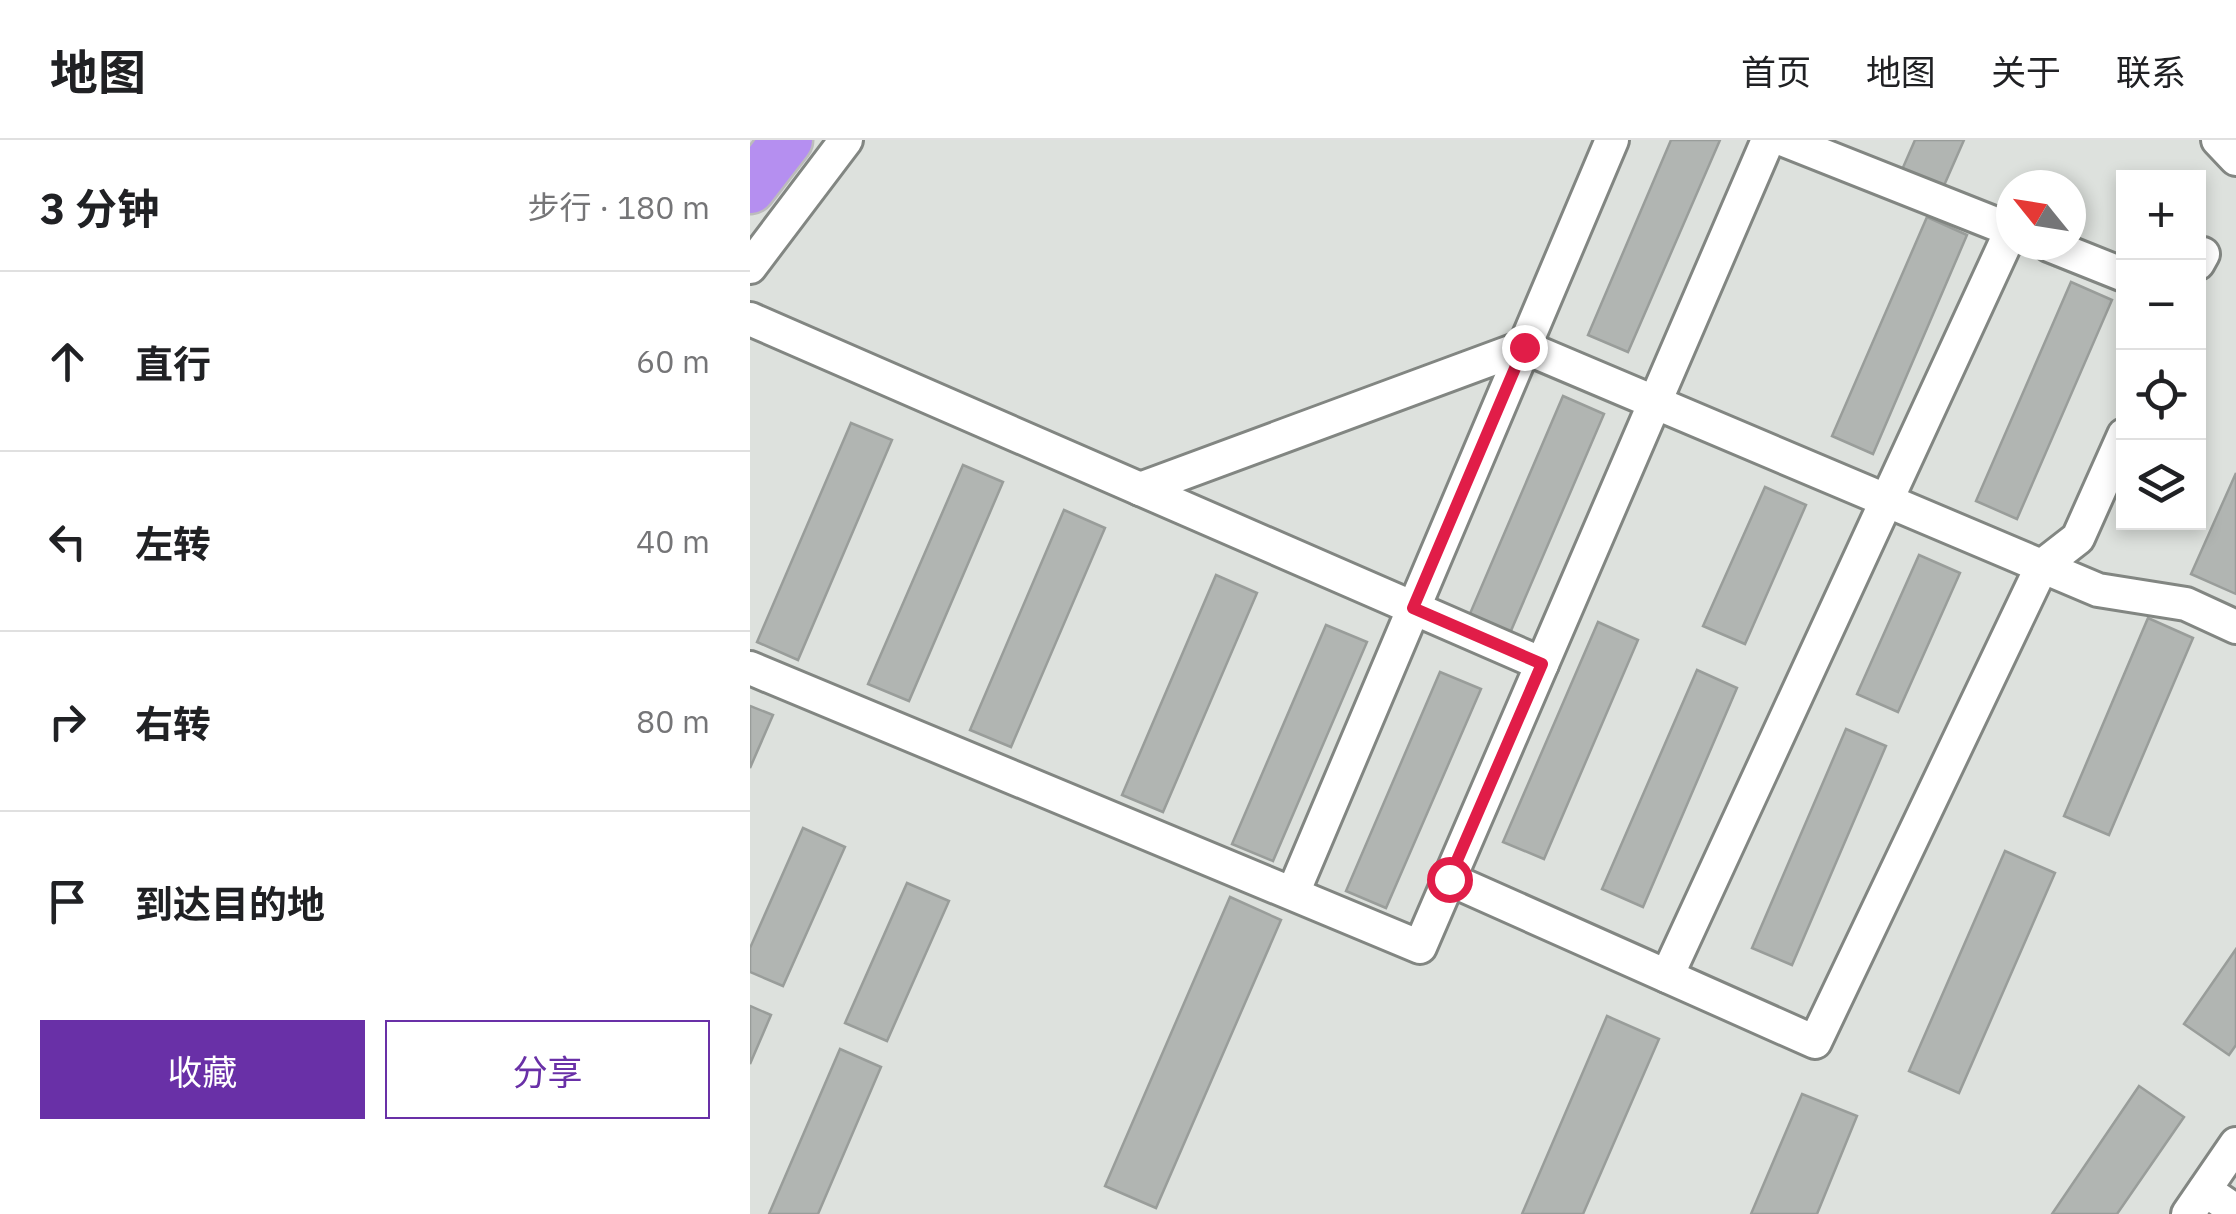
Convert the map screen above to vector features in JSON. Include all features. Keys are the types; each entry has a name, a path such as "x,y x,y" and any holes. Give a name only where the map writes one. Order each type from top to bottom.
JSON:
{"highway":[{"path":"750,188 787,140"}],"street":[{"path":"750,267 846,140"},
{"path":"1293,894 1612,140"},
{"path":"750,668 1420,947 1768,140"},
{"path":"1784,140 1996,225"},
{"path":"2218,140 2236,159"},
{"path":"1667,976 1998,260"},
{"path":"2086,260 2116,272"},
{"path":"750,319 1542,664"},
{"path":"1140,490 1524,347 2098,590 2186,604 2236,628"},
{"path":"1449,879 1815,1042 2042,566 2078,538 2122,440"},
{"path":"2236,1144 2197,1202 2236,1211"}],"building":[{"path":"1671,140 1720,140 1628,352 1588,335"},
{"path":"1915,140 1964,140 1942,190 1901,172"},
{"path":"1927,217 1967,235 1873,454 1832,436"},
{"path":"2071,282 2112,300 2017,519 1976,501"},
{"path":"1563,396 1604,414 1510,633 1469,616"},
{"path":"851,423 892,440 798,660 757,642"},
{"path":"963,465 1003,482 909,701 868,684"},
{"path":"2236,473 2236,594 2191,574"},
{"path":"1765,487 1806,505 1745,644 1703,626"},
{"path":"1064,510 1105,528 1011,747 970,730"},
{"path":"1919,555 1960,573 1898,712 1857,694"},
{"path":"1216,575 1257,593 1163,812 1122,795"},
{"path":"2148,618 2193,638 2109,835 2064,816"},
{"path":"1598,622 1638,640 1544,859 1503,842"},
{"path":"1326,625 1367,642 1273,861 1232,844"},
{"path":"1697,670 1737,688 1643,907 1602,889"},
{"path":"1440,672 1481,689 1386,908 1346,891"},
{"path":"750,706 773,715 750,768"},
{"path":"1846,729 1886,746 1792,965 1752,948"},
{"path":"803,828 845,847 783,986 750,972 750,948"},
{"path":"2005,851 2055,873 1959,1093 1909,1071"},
{"path":"907,883 949,901 887,1041 845,1023"},
{"path":"1230,897 1281,920 1156,1208 1105,1186"},
{"path":"2236,949 2236,1045 2229,1055 2184,1024"},
{"path":"750,1006 771,1015 750,1064"},
{"path":"1607,1016 1659,1039 1583,1214 1522,1214"},
{"path":"840,1049 881,1067 818,1214 769,1214"},
{"path":"2139,1086 2184,1117 2117,1214 2052,1214"},
{"path":"1802,1094 1857,1116 1817,1214 1751,1214"}],"route":[{"path":"1449,879 1542,664 1413,608 1524,347"}]}
